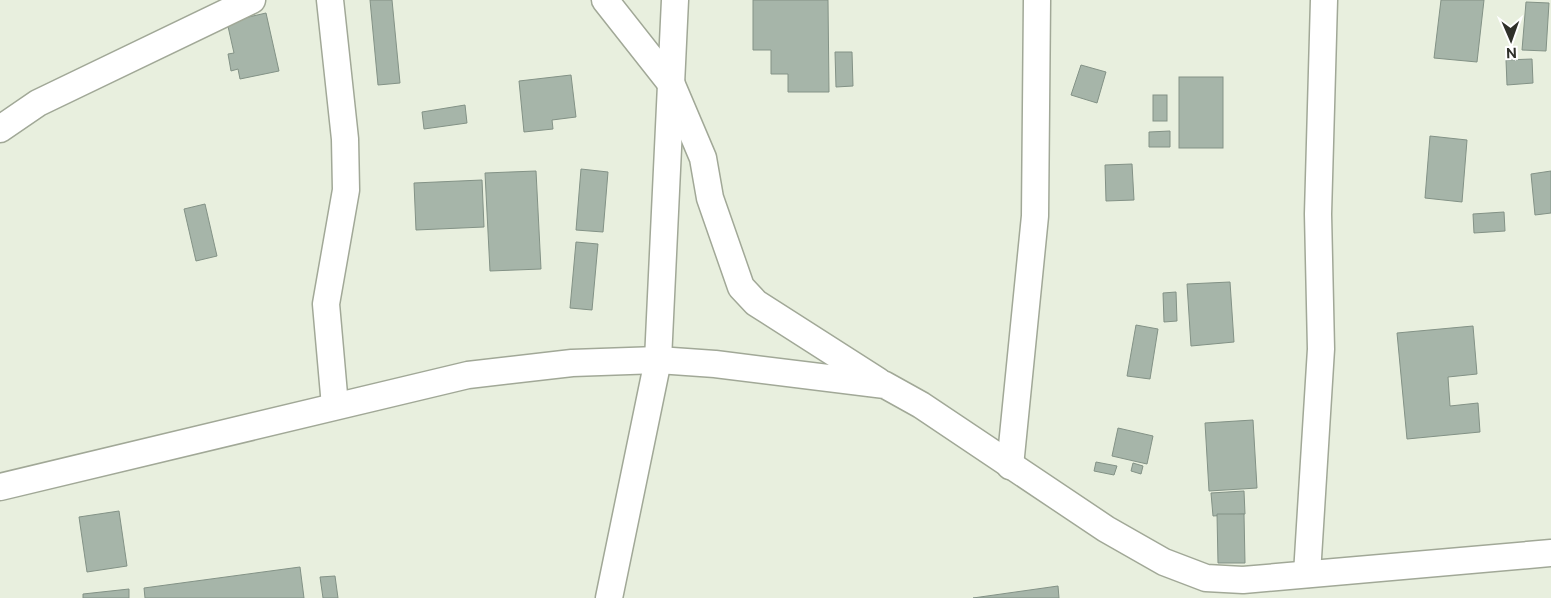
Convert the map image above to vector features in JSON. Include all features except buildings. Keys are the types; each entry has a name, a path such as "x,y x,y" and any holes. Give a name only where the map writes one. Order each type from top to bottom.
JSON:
{"street":[{"path":"0,129 38,103 252,0"},
{"path":"330,0 346,148 346,190 326,304 335,406"},
{"path":"604,0 672,85 702,158 710,198 741,287 756,304 920,405 1010,466 1206,588 1243,580 1551,553"},
{"path":"609,598 658,360 675,0"},
{"path":"1010,466 1035,216 1037,0"},
{"path":"1307,574 1321,349 1318,214 1324,0"},
{"path":"0,486 468,375 572,362 658,360 715,364 885,385"}]}
